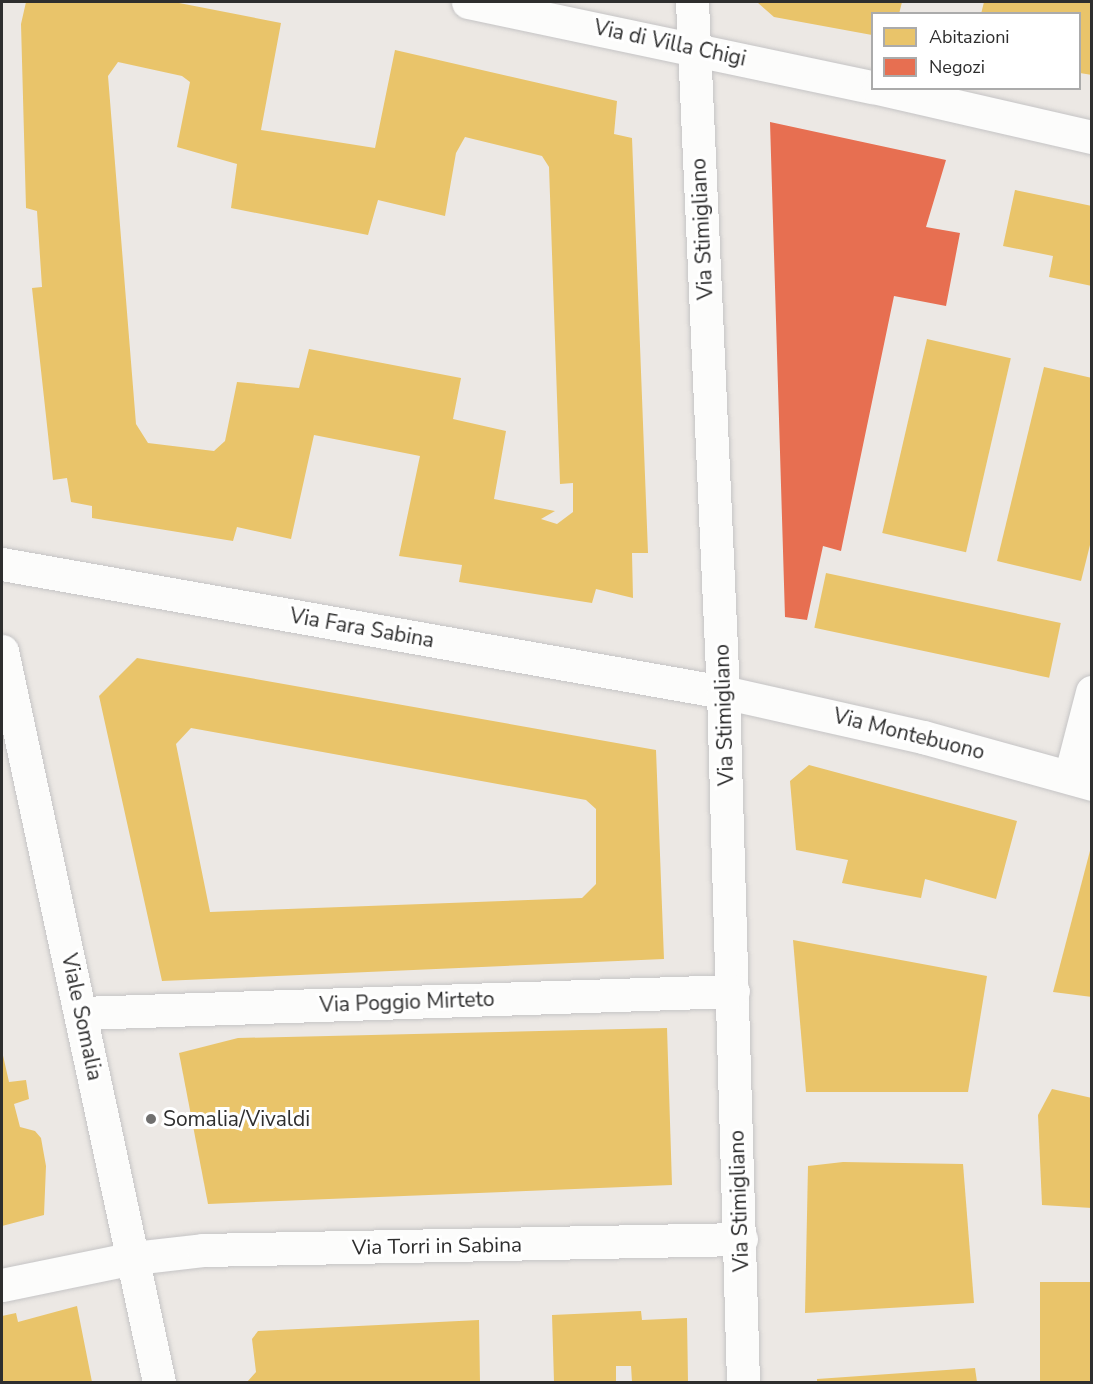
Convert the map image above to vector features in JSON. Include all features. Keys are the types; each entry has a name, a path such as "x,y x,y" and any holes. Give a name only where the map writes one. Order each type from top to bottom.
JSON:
{"street":[{"name":"Via di Villa Chigi","path":"468,2 871,87"},
{"name":"Via Stimigliano","path":"692,2 723,692 741,1239 743,1383"},
{"path":"887,90 1092,137"},
{"name":"Via Fara Sabina","path":"2,564 723,692"},
{"name":"Viale Somalia","path":"2,651 159,1383"},
{"name":"Via Montebuono","path":"723,692 923,737 1081,781"},
{"path":"1081,781 1092,692"},
{"name":"Via Poggio Mirteto","path":"81,1013 733,991"},
{"name":"Via Torri in Sabina","path":"2,1285 134,1258 203,1250 741,1239"}],"building: Abitazioni":[{"path":"26,2 174,2 281,23 261,130 375,148 395,50 617,101 614,134 632,138 648,553 632,553 633,598 596,589 592,603 459,582 462,565 399,556 420,456 314,435 291,539 237,527 233,541 92,518 92,506 71,502 67,478 53,480 32,288 42,287 37,211 26,208 21,24","holes":["118,62 182,76 190,82 177,147 237,164 231,208 368,235 378,200 445,216 456,153 465,137 542,156 549,167 560,484 573,483 573,512 557,524 541,519 555,511 494,499 506,431 453,419 461,378 309,349 299,388 237,382 225,441 214,451 148,443 136,424 108,76"]},
{"path":"757,2 902,2 900,12 871,12 871,35 774,17"},
{"path":"984,2 1092,2 1092,75 1081,73 1081,12 982,12"},
{"path":"1015,190 1092,206 1092,286 1049,277 1053,256 1003,246"},
{"path":"927,339 1011,358 966,552 882,533"},
{"path":"1044,367 1092,378 1092,537 1081,581 997,561"},
{"path":"826,573 1061,623 1049,678 814,628"},
{"path":"137,658 656,750 664,959 162,981 99,696","holes":["191,728 586,800 596,809 596,884 582,898 210,912 176,744"]},
{"path":"809,765 1017,821 996,899 925,879 921,898 842,883 848,860 796,850 790,781"},
{"path":"1091,847 1092,997 1053,992"},
{"path":"793,940 987,976 968,1092 806,1092"},
{"path":"667,1028 672,1185 208,1204 179,1053 238,1038"},
{"path":"2,1051 9,1082 26,1080 29,1099 14,1104 20,1127 35,1131 41,1138 46,1166 44,1215 2,1226"},
{"path":"1052,1089 1092,1098 1092,1208 1042,1205 1038,1115"},
{"path":"843,1162 963,1164 974,1303 805,1313 808,1166"},
{"path":"1040,1282 1092,1282 1092,1382 1040,1382"},
{"path":"77,1306 92,1382 2,1382 2,1316 16,1313 18,1322"},
{"path":"641,1311 642,1320 687,1318 688,1382 632,1382 631,1366 616,1366 616,1382 554,1382 552,1315"},
{"path":"479,1320 480,1382 247,1382 256,1372 252,1339 258,1331"},
{"path":"975,1368 977,1382 817,1382 817,1379"}],"building: Negozi":[{"path":"770,122 946,160 926,227 960,233 946,306 894,296 841,551 823,546 807,620 785,617"}],"place":[{"name":"Somalia/Vivaldi","path":"151,1119"}]}
